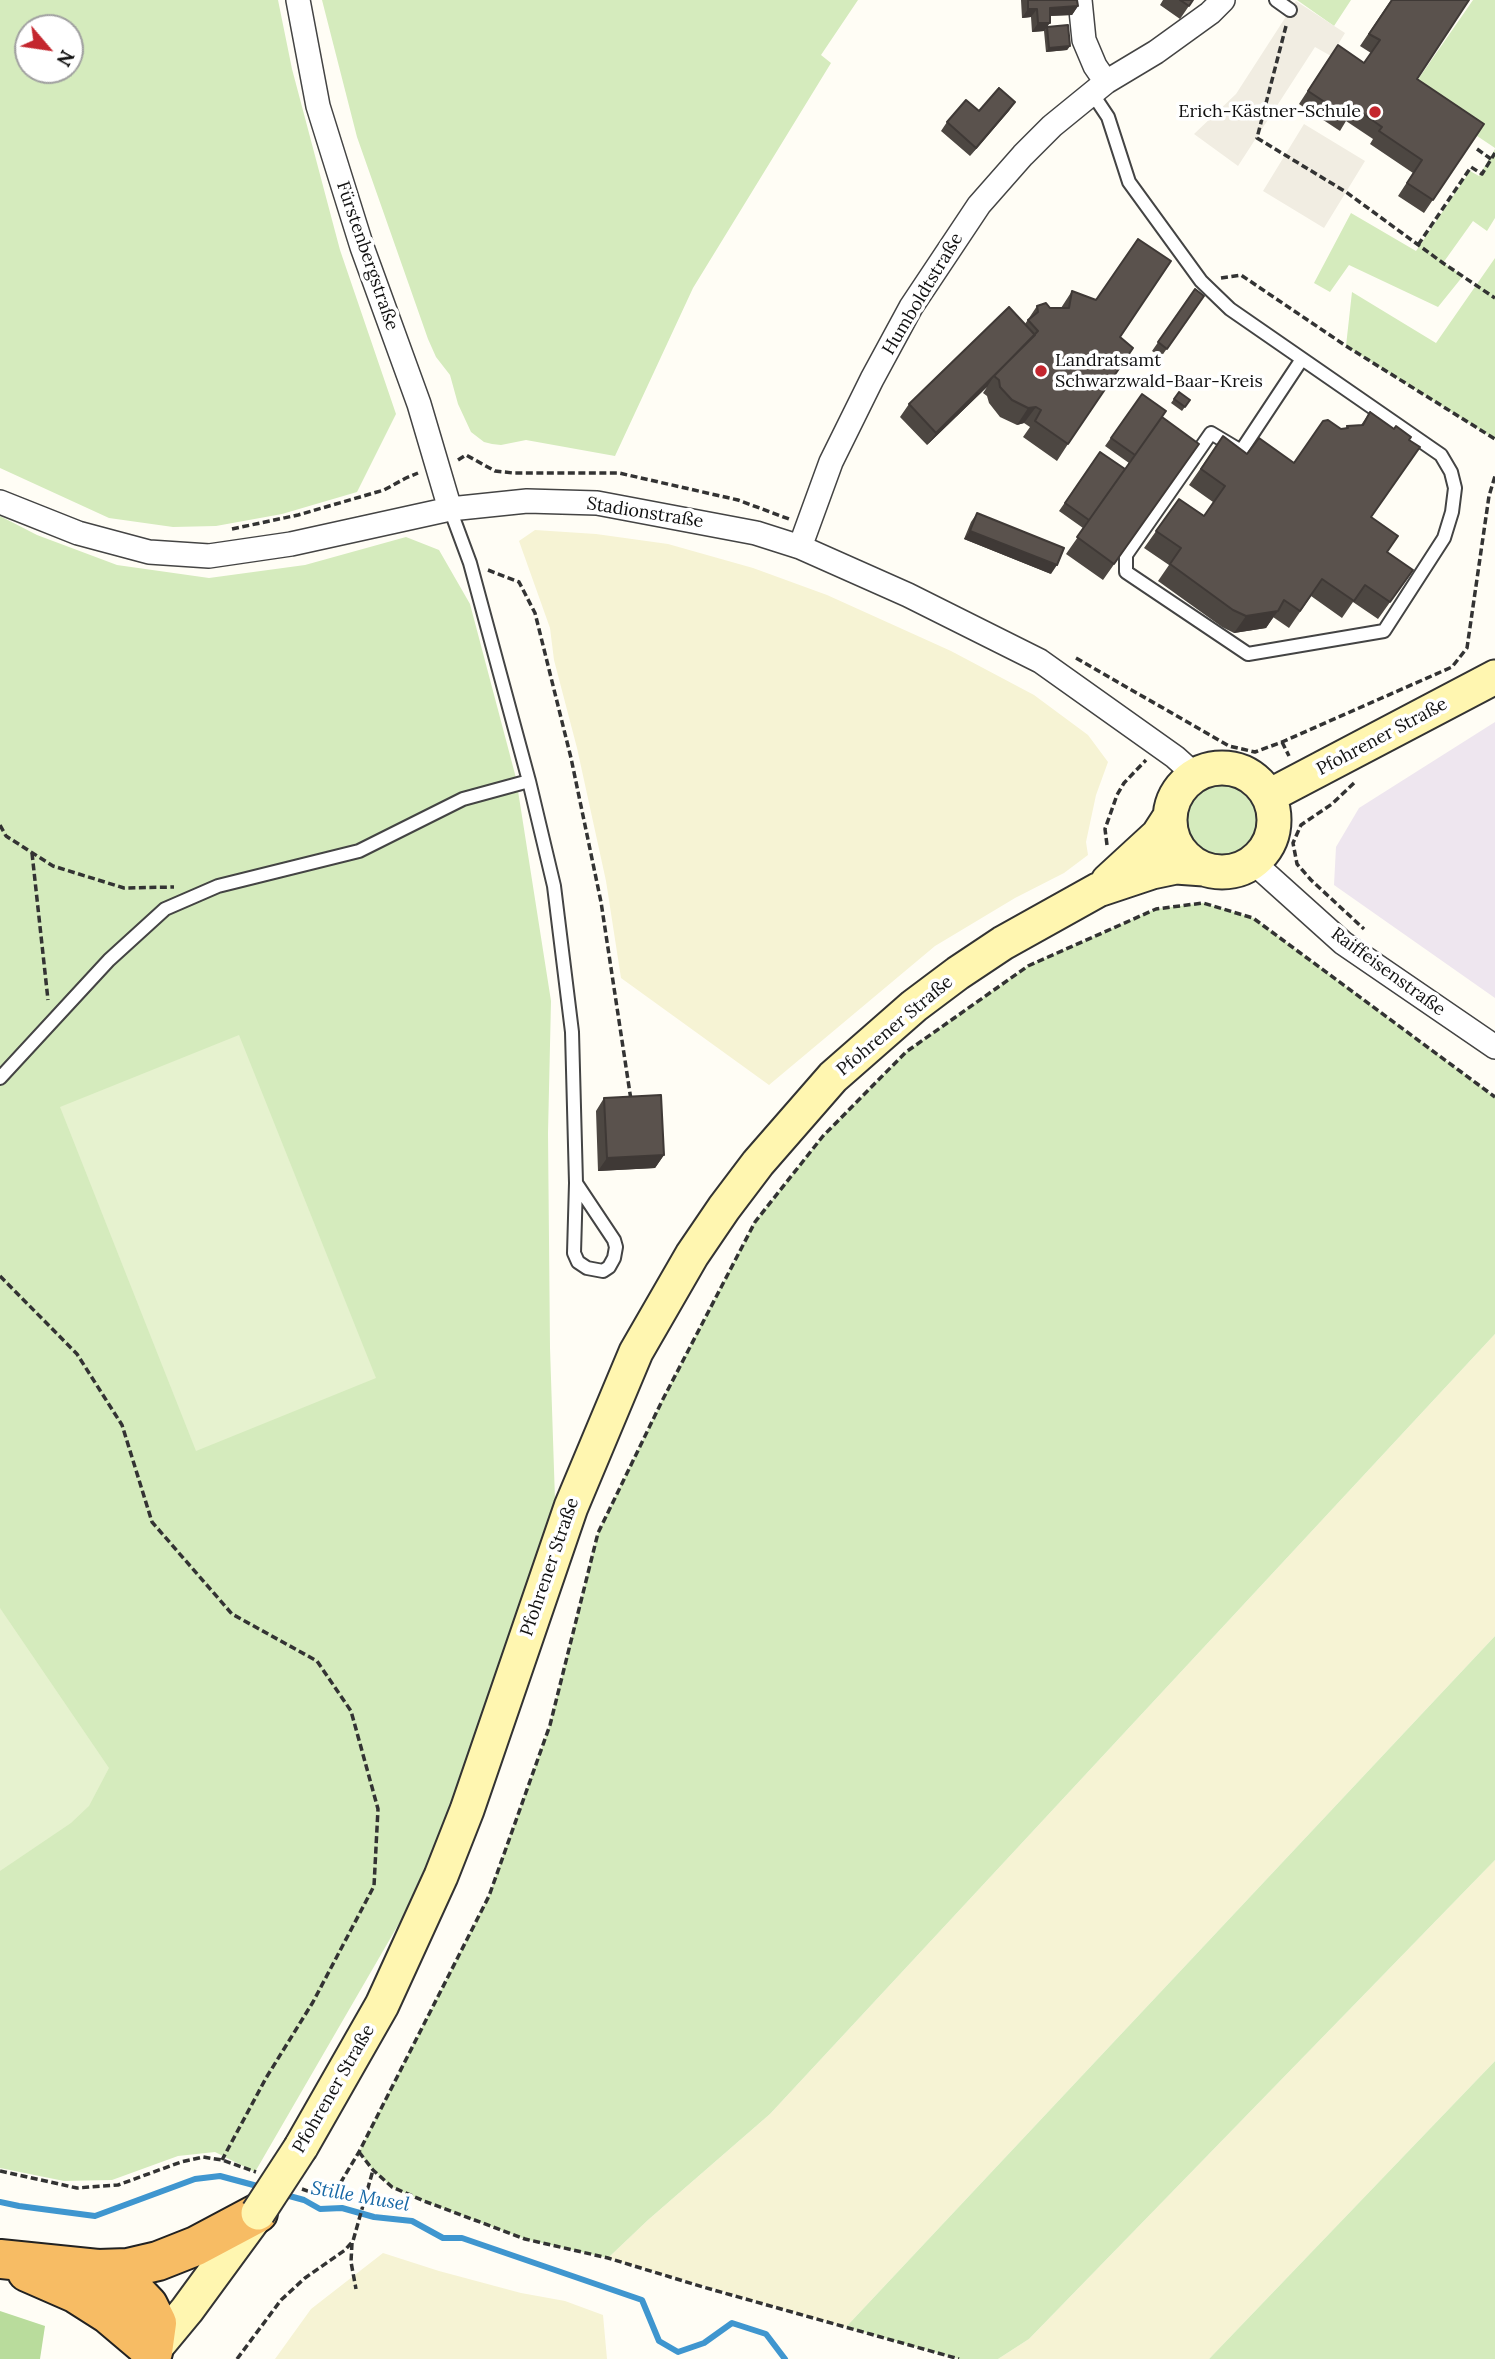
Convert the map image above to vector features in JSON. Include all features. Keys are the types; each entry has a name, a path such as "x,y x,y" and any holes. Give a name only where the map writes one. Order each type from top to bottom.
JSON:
{"highway":[{"path":"0,2260 98,2269 128,2268 158,2261 196,2246 263,2194"},
{"path":"0,2260 86,2300 108,2314 150,2355"},
{"path":"98,2269 130,2286 148,2305 157,2323 150,2355"}],"main road":[{"name":"Pfohrener Straße","path":"1269,796 1495,677"},
{"path":"1228,767 1245,772 1259,782 1269,796 1274,812 1274,829 1268,845 1254,863 1223,872 1204,869 1189,861 1178,849 1171,834 1173,801 1182,786 1195,775 1211,768 1228,767"},
{"name":"Pfohrener Straße","path":"150,2355 223,2263 263,2194 301,2147 382,2005 441,1876 467,1810 552,1559 595,1446 636,1352 692,1255 758,1163 795,1119 833,1077 873,1040 992,951 1106,883 1158,835 1170,818"},
{"name":"Pfohrener Straße","path":"1106,883 1176,867 1204,869"}],"street":[{"name":"Fürstenbergstraße","path":"298,0 318,106 362,247 419,404 450,509"},
{"path":"1080,0 1084,40 1095,65 1099,87"},
{"name":"Humboldtstraße","path":"804,536 831,462 872,379 911,307 979,205 1052,126 1099,87 1156,52 1210,13 1223,0"},
{"name":"Stadionstraße","path":"0,502 78,533 149,552 209,556 291,544 450,509 527,500 597,503 756,533 804,536 908,595 1040,661 1195,775"},
{"name":"Raiffeisenstraße","path":"1254,863 1343,943 1494,1044"}],"lane":[{"path":"1276,0 1290,10"},
{"path":"1099,87 1129,182 1201,281 1230,309 1441,455 1451,472 1455,488 1444,538 1384,631 1248,654 1126,572 1126,555 1211,433 1241,451 1302,359"},
{"path":"450,509 470,564 529,781 554,886 572,1032 576,1183 574,1253 578,1262 587,1268 603,1271 614,1258 614,1240 576,1183"},
{"path":"0,1079 109,960 165,909 218,886 359,851 463,799 529,781"}],"path":[{"path":"1290,10 1257,138 1346,192 1495,298"},
{"path":"1477,149 1491,159"},
{"path":"1418,245 1471,167 1482,174 1495,153"},
{"path":"1201,281 1241,275 1346,346 1495,439"},
{"path":"226,530 323,508 384,490 414,474 439,470 466,455 495,471 619,473 738,500 804,536"},
{"path":"1282,742 1452,667 1467,648 1489,496 1495,477"},
{"path":"470,564 519,582 535,613 571,758 601,902 631,1100"},
{"path":"1106,883 1108,855 1105,829 1110,809 1124,783 1160,747"},
{"path":"1318,813 1300,825 1293,843 1297,864 1366,931"},
{"path":"0,825 6,836 52,866 124,888 218,886"},
{"path":"32,853 51,1022"},
{"path":"302,2189 313,2193 328,2192 341,2182 359,2152 489,1896 550,1725 598,1533 662,1401 755,1222 823,1136 906,1052 1028,966 1156,909 1203,903 1253,918 1495,1097"},
{"path":"0,1276 77,1354 122,1425 152,1522 232,1614 317,1661 351,1711 378,1809 374,1886 313,2002 265,2078 222,2160"},
{"path":"359,2152 373,2170 393,2187 525,2239 608,2258 959,2359"},
{"path":"0,2171 77,2188 118,2185 202,2157 222,2160 263,2194"},
{"path":"356,2289 351,2262 353,2241 373,2170"},
{"path":"237,2359 281,2300 353,2241"}],"shaded area":[{"path":"1296,1 1345,33 1331,56 1315,47 1238,166 1194,134 1236,94"},
{"path":"1304,124 1365,161 1324,228 1263,191"},
{"path":"535,530 596,534 668,544 753,568 827,595 951,651 1034,695 1088,735 1108,762 1096,795 1086,842 1088,855 1064,873 1015,898 935,946 769,1085 621,978 606,881 577,748 554,660 550,628 519,541"},
{"path":"1495,722 1495,998 1334,885 1336,847 1359,808"},
{"path":"1495,1334 1495,1636 846,2327 608,2258 770,2114"},
{"path":"1495,1860 1495,2061 1209,2359 998,2359 1029,2339"},
{"path":"383,2253 521,2293 565,2301 603,2315 607,2359 275,2359 311,2309"}],"green space":[{"path":"0,0 278,0 292,69 340,250 396,414 357,492 282,514 216,526 173,527 109,518 0,468"},
{"path":"322,0 858,0 821,55 831,63 693,288 615,456 526,440 492,444 484,442 471,432 458,404 450,375 436,357 428,339 357,137"},
{"path":"1297,0 1351,0 1334,26"},
{"path":"1473,0 1495,0 1495,148 1410,91"},
{"path":"1495,149 1495,218 1487,231 1473,221 1443,263 1463,276 1438,307 1349,265 1330,292 1314,283 1351,213 1416,251 1470,171 1479,176"},
{"path":"1495,258 1495,439 1346,346 1352,292 1436,343"},
{"path":"0,516 37,535 117,565 209,578 305,565 406,537 439,550 470,604 516,778 551,1001 548,1133 550,1348 555,1500 443,1828 401,1920 255,2172 215,2152 178,2156 112,2180 64,2181 0,2168"},
{"path":"1222,776 1239,780 1254,789 1263,804 1267,821 1263,838 1254,853 1239,862 1222,866 1205,862 1190,853 1181,838 1177,821 1181,804 1190,789 1205,780"},
{"path":"1203,903 1253,918 1495,1097 1495,1334 770,2114 608,2258 525,2239 392,2187 373,2170 359,2152 489,1896 550,1725 598,1533 662,1401 755,1222 823,1136 906,1052 1028,966 1156,909"},
{"path":"239,1035 376,1378 196,1451 60,1107"},
{"path":"0,1608 109,1768 89,1806 71,1823 0,1871"},
{"path":"1495,1636 1495,1860 1029,2339 998,2359 959,2359 846,2327"},
{"path":"1495,2061 1495,2359 1209,2359"},
{"path":"0,2311 45,2326 40,2359 0,2359"}],"building":[{"path":"1028,0 1077,0 1078,6 1050,8 1050,23 1038,23 1037,9 1028,9"},
{"path":"1180,0 1193,0 1189,6"},
{"name":"Erich-Kästner-Schule","path":"1392,0 1469,0 1417,79 1484,124 1433,200 1407,183 1422,160 1379,131 1382,127 1355,108 1349,118 1308,91 1338,45 1364,63 1380,40 1369,34"},
{"path":"1068,25 1070,46 1049,48 1047,27"},
{"path":"999,88 1015,102 976,148 947,122 966,100 979,111"},
{"path":"1138,239 1171,261 1120,337 1133,348 1068,444 1035,421 1041,410 1036,407 1028,408 1012,400 994,376 1038,331 1028,320 1038,312 1037,306 1046,303 1050,308 1069,308 1072,291 1096,300"},
{"path":"1195,289 1204,296 1167,349 1158,342"},
{"path":"1009,307 1035,335 936,433 909,404"},
{"path":"1179,392 1190,400 1185,407 1174,399"},
{"path":"1142,394 1166,411 1135,455 1111,438"},
{"path":"1370,412 1394,429 1396,426 1420,447 1371,517 1398,536 1387,552 1413,570 1390,602 1365,585 1354,601 1322,579 1300,611 1284,600 1278,611 1246,616 1233,610 1170,564 1181,548 1156,531 1179,499 1204,516 1225,486 1201,469 1223,436 1247,454 1259,438 1294,463 1323,421 1328,420 1341,429 1348,428 1347,426 1363,425"},
{"path":"1162,417 1199,444 1114,564 1077,537"},
{"path":"1100,452 1125,469 1089,520 1065,503"},
{"path":"977,513 1064,548 1057,565 970,531"},
{"path":"661,1095 664,1155 607,1158 604,1098"}],"waterway":[{"name":"Stille Musel","path":"0,2202 95,2216 195,2179 220,2176 261,2187"},
{"name":"Stille Musel","path":"282,2194 304,2200 320,2209 342,2208 374,2217 412,2221 443,2238 462,2238 642,2300 659,2341 678,2352 704,2343 732,2323 766,2334 785,2359"}],"place":[{"name":"Erich-Kästner-Schule","path":"1375,112"},
{"name":"Landratsamt Schwarzwald-Baar-Kreis","path":"1041,371"}]}
